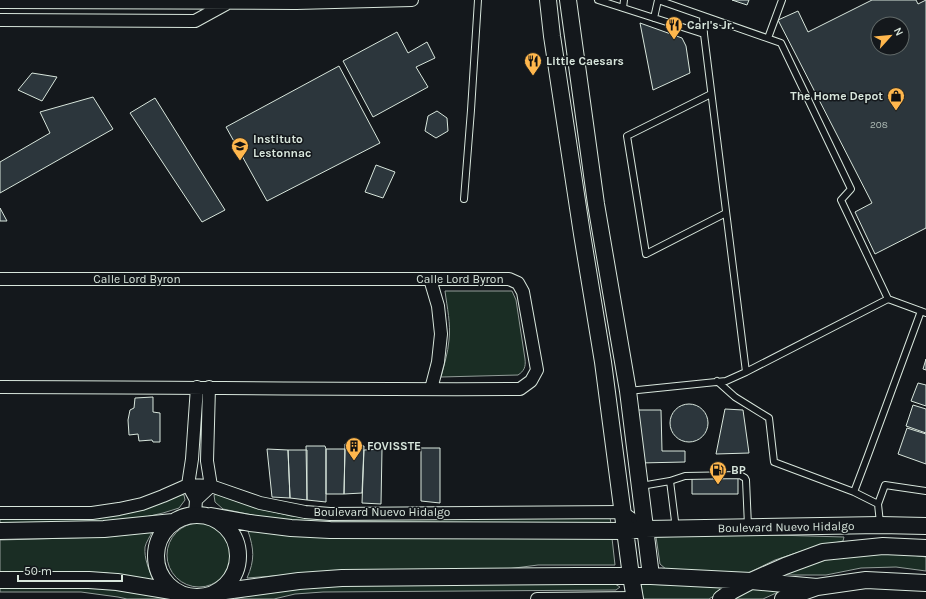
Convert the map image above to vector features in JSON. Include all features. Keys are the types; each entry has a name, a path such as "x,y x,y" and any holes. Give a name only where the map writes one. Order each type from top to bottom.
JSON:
{"street":[{"path":"0,2 296,3 412,0"},
{"path":"537,599 635,598 622,512 603,362 582,234 552,36 548,0"},
{"path":"568,0 596,204 628,391 651,576"},
{"path":"0,20 195,21 228,3"},
{"name":"Calle Lord Byron","path":"0,279 509,279 518,283 523,292 537,370 531,381 520,389 0,387"},
{"path":"430,279 438,306 441,334 438,362 431,389"},
{"path":"203,387 188,485 200,510 218,520 230,530 239,552 239,560 230,582 218,592 198,598 186,595 172,588 162,577 156,555 157,547 163,533 173,522 200,510 211,486 207,461 203,387"},
{"path":"192,459 207,461"},
{"name":"Boulevard Nuevo Hidalgo","path":"0,513 92,513 119,509 142,504 188,485 211,486 260,503 305,512 330,514 622,512"},
{"name":"Boulevard Nuevo Hidalgo","path":"200,510 291,528 330,530 625,531 646,529 880,525 926,526"},
{"path":"622,512 646,529"},
{"path":"0,531 104,530 173,522"},
{"path":"880,525 883,546"},
{"name":"Boulevard Nuevo Hidalgo","path":"721,599 732,591 751,581 784,566 823,552 883,546 925,547"},
{"name":"Boulevard Nuevo Hidalgo","path":"218,592 299,581 342,578 651,576 751,581 817,587"},
{"path":"0,580 89,580 117,582 179,592"},
{"name":"Boulevard Nuevo Hidalgo","path":"783,599 817,587 866,580 926,583"}],"lane":[{"path":"464,199 478,0"},
{"path":"598,0 704,34"},
{"path":"623,8 624,0"},
{"path":"654,18 658,0 781,42 851,189 841,200 888,299 923,312 854,492"},
{"path":"768,38 782,0"},
{"path":"703,16 711,94 746,372"},
{"path":"711,94 627,136 646,254 726,213"},
{"path":"628,391 726,380 746,372 888,299"},
{"path":"717,382 735,397 770,418 774,462 854,492 878,504"},
{"path":"640,486 670,481 685,476 740,474 746,480 748,528"},
{"path":"670,481 676,529"},
{"path":"880,525 878,504 885,486 926,491"}],"green space":[{"path":"445,291 512,291 516,300 525,359 525,367 522,372 518,375 441,377 448,350 450,328"},
{"path":"178,494 184,495 185,500 179,508 128,521 0,524 0,518 91,518"},
{"path":"218,494 254,507 291,516 325,518 610,517 611,524 291,523 223,509 215,502 214,495"},
{"path":"199,523 211,526 222,532 228,543 231,555 228,567 222,578 211,584 199,587 187,584 176,578 170,567 167,555 170,543 176,532 187,526"},
{"path":"248,531 331,536 612,538 615,565 538,565 484,572 337,571 247,578 253,554 252,543"},
{"path":"152,532 145,547 145,556 153,580 106,573 0,573 0,540 105,537"},
{"path":"740,534 844,537 843,541 802,551 775,560 746,574 667,570 660,564 656,537"},
{"path":"898,553 926,557 926,571 896,567 861,568 826,575 780,575 814,562 846,555"},
{"path":"615,584 620,587 616,590 323,592 295,594 274,599 235,599 257,593 324,585"},
{"path":"641,584 727,587 709,599 643,599"},
{"path":"0,586 80,586 113,589 169,599 127,599 81,592 0,592"},
{"path":"753,588 787,588 763,599 734,599"}],"building":[{"path":"732,0 749,0 747,5"},
{"path":"872,0 916,0 918,4 926,0 926,228 875,254 855,212 872,203 778,20 798,11 808,32"},
{"path":"640,23 682,38 686,46 690,73 653,90"},
{"path":"397,32 408,53 427,42 435,58 416,67 428,87 373,117 343,61"},
{"path":"339,66 380,143 267,201 226,127"},
{"path":"32,73 57,77 42,101 18,90"},
{"path":"93,97 113,129 0,193 0,162 50,133 40,112"},
{"path":"155,98 225,210 202,222 130,113"},
{"path":"437,111 447,118 448,131 436,138 425,131 428,116"},
{"path":"376,165 395,172 383,198 365,192"},
{"path":"0,208 7,221 0,221"},
{"path":"926,359 926,370 923,369"},
{"path":"918,383 926,385 926,406 911,401"},
{"path":"153,397 153,412 160,413 160,442 153,442 152,440 139,441 138,434 129,435 128,420 130,410 134,408 135,398"},
{"path":"685,404 693,404 705,413 708,423 705,433 699,439 693,442 685,442 673,433 670,427 670,419 679,407"},
{"path":"913,405 926,409 926,433 906,426"},
{"path":"725,409 743,410 749,453 716,454"},
{"path":"637,410 661,410 662,451 685,451 685,462 639,463"},
{"path":"907,428 926,434 926,464 898,454"},
{"name":"FOVISSTE","path":"345,444 364,446 362,493 344,494"},
{"path":"306,446 325,446 326,502 307,500"},
{"path":"421,448 440,448 440,503 421,501"},
{"path":"267,449 288,450 290,498 272,497"},
{"path":"326,449 345,449 344,494 326,494"},
{"path":"382,449 381,504 362,503 364,450"},
{"path":"288,450 307,450 307,500 290,498"},
{"path":"692,478 738,478 738,494 692,494"}],"place":[{"name":"Carl's Jr.","path":"674,40"},
{"name":"Little Caesars","path":"533,76"},
{"name":"The Home Depot","path":"896,111"},
{"name":"Instituto Lestonnac","path":"240,161"},
{"name":"FOVISSTE","path":"354,461"},
{"name":"BP","path":"718,485"}]}
